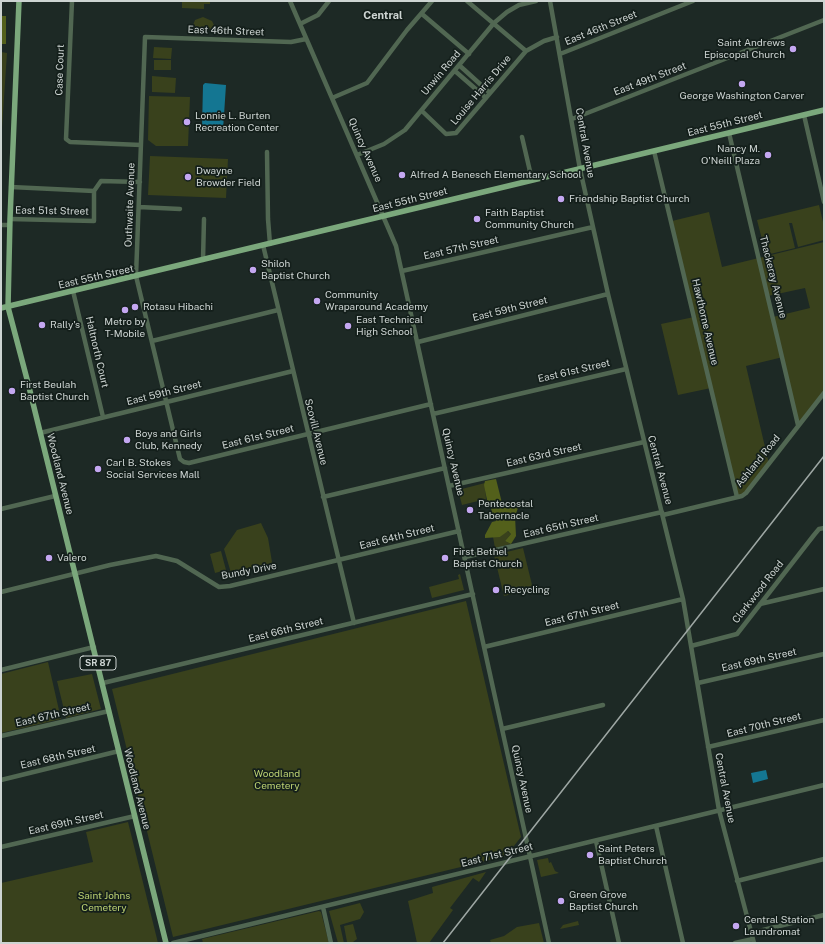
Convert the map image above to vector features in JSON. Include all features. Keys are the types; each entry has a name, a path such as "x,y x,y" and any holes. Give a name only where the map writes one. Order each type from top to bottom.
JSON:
{"main road":[{"name":"Woodland Avenue","path":"20,1 11,188 8,306 94,647 166,943"},
{"name":"East 55th Street","path":"8,306 263,246 824,110"},
{"path":"1,310 8,306"}],"street":[{"name":"Case Court","path":"72,1 66,139 70,142 141,145"},
{"name":"Quincy Avenue","path":"290,1 396,246 550,943"},
{"path":"300,24 318,15 329,1"},
{"path":"332,98 367,83 432,1"},
{"path":"467,1 526,51"},
{"name":"Unwin Road","path":"357,155 395,138 405,130 494,23 507,12 519,5 536,1"},
{"path":"551,2 556,1"},
{"path":"675,1 678,7"},
{"name":"East 46th Street","path":"560,54 693,1"},
{"name":"Central Avenue","path":"551,2 580,169 608,294 683,599 719,810 753,941"},
{"path":"422,14 469,54"},
{"name":"East 49th Street","path":"572,119 824,20"},
{"name":"East 46th Street","path":"145,37 291,42 306,39"},
{"name":"Outhwaite Avenue","path":"145,37 136,276 180,460 184,462"},
{"name":"Louise Harris Drive","path":"422,111 446,134 458,132 526,51 544,41 557,38"},
{"path":"459,66 490,93"},
{"path":"455,70 486,98"},
{"path":"804,115 824,202"},
{"name":"Thackeray Avenue","path":"729,133 798,425"},
{"path":"522,137 532,180"},
{"name":"Hawthorne Avenue","path":"654,151 737,497"},
{"path":"267,152 270,244"},
{"path":"11,188 94,191 98,184 106,180 140,182"},
{"name":"East 51st Street","path":"10,219 94,221 94,191"},
{"path":"139,207 180,209"},
{"path":"203,260 204,219"},
{"name":"East 51st Street","path":"1,225 10,225"},
{"name":"East 57th Street","path":"402,271 593,227"},
{"name":"Scovill Avenue","path":"263,246 307,434 354,623"},
{"name":"Haltnorth Court","path":"73,291 103,417"},
{"name":"East 59th Street","path":"418,342 608,294"},
{"path":"152,341 278,310"},
{"name":"East 61st Street","path":"433,414 626,369"},
{"name":"East 59th Street","path":"40,433 293,371"},
{"name":"Ashland Road","path":"662,513 737,497 746,493 824,393"},
{"name":"East 61st Street","path":"184,462 189,463 431,404"},
{"name":"East 63rd Street","path":"449,486 644,442"},
{"path":"323,497 445,468"},
{"path":"1,509 55,496"},
{"name":"East 65th Street","path":"465,557 662,513"},
{"name":"Clarkwood Road","path":"691,646 733,636 819,529 824,528"},
{"name":"East 64th Street","path":"339,560 459,531"},
{"name":"Bundy Drive","path":"75,574 156,556 177,561 219,587 230,586 339,560"},
{"path":"1,592 75,574"},
{"path":"760,604 824,589"},
{"name":"East 66th Street","path":"103,684 473,594"},
{"name":"East 67th Street","path":"484,647 683,599"},
{"path":"1,670 94,647"},
{"name":"East 69th Street","path":"698,683 824,654"},
{"path":"502,729 603,705"},
{"name":"East 67th Street","path":"1,736 109,711"},
{"name":"East 70th Street","path":"708,747 824,720"},
{"name":"East 68th Street","path":"1,780 119,751"},
{"name":"East 71st Street","path":"174,943 824,785"},
{"name":"East 69th Street","path":"1,847 135,816"},
{"path":"656,826 683,943"},
{"path":"596,841 619,943"},
{"path":"737,881 824,859"},
{"path":"323,907 332,943"},
{"path":"751,933 824,915"},
{"path":"735,943 753,941"}],"green space":[{"path":"182,1 210,1 210,4 204,4 204,9 182,8"},
{"path":"1,16 6,16 6,44 1,44"},
{"path":"203,17 212,21 215,27 213,29 199,30 192,28 195,20"},
{"path":"154,47 172,48 171,59 153,58"},
{"path":"1,52 7,53 2,128 1,128"},
{"path":"154,60 171,60 171,70 154,70"},
{"path":"152,76 176,78 175,93 152,92"},
{"path":"149,96 190,97 188,146 156,146 148,140"},
{"name":"Dwayne Browder Field","path":"150,156 228,159 226,198 148,195"},
{"path":"819,205 824,226 824,240 798,247 792,223 789,223 795,248 766,255 757,220"},
{"path":"709,212 722,267 824,242 824,393 798,425 783,357 746,366 769,464 746,493 737,497 711,388 678,395 661,324 694,317 672,221","holes":["805,288 810,308 773,317 768,296"]},
{"path":"496,479 502,503 520,503 515,516 516,536 511,544 505,541 511,534 508,531 500,537 485,538 485,535 492,522 496,521 495,514 492,514 490,502 487,500 484,485 485,481"},
{"path":"485,483 486,499 462,505 458,490"},
{"path":"261,523 268,538 272,562 270,565 231,573 224,549 237,530"},
{"path":"507,531 511,534 505,541 511,544 495,548 493,537 500,537"},
{"path":"523,548 533,589 504,596 494,555"},
{"path":"221,551 226,570 215,573 210,554"},
{"path":"460,574 464,590 432,598 429,587 459,579 458,575"},
{"name":"Woodland Cemetery","path":"466,601 521,837 506,856 173,937 112,689"},
{"path":"48,662 61,719 1,733 1,674"},
{"path":"92,674 101,709 66,718 57,681"},
{"name":"Saint Johns Cemetery","path":"128,822 158,943 1,943 1,883 93,862 86,832"},
{"path":"548,858 549,863 551,862 555,871 559,873 541,877 537,860"},
{"path":"486,872 479,882 473,878 450,908 453,910 429,943 417,943 408,901 433,893 432,887"},
{"path":"360,903 364,912 360,919 340,925 344,943 338,943 329,911"},
{"path":"319,911 321,912 329,943 203,943 202,939"},
{"path":"578,921 579,925 560,929 563,925"},
{"path":"539,923 544,943 491,943 490,940 504,936 517,927"},
{"path":"353,924 357,939 353,942 347,942 344,926"}],"water":[{"path":"205,83 226,85 223,130 202,128 203,85"},
{"path":"766,770 768,779 753,783 751,773"}],"railway":[{"path":"443,943 824,456"}],"place":[{"name":"Saint Andrews Episcopal Church","path":"793,49"},
{"name":"George Washington Carver","path":"742,84"},
{"name":"Lonnie L. Burten Recreation Center","path":"187,122"},
{"name":"Nancy M. O'Neill Plaza","path":"768,155"},
{"name":"Alfred A Benesch Elementary School","path":"402,175"},
{"name":"Dwayne Browder Field","path":"188,177"},
{"name":"Friendship Baptist Church","path":"561,199"},
{"name":"Faith Baptist Community Church","path":"477,219"},
{"name":"Shiloh Baptist Church","path":"253,270"},
{"name":"Community Wraparound Academy","path":"317,301"},
{"name":"Rotasu Hibachi","path":"135,307"},
{"name":"Metro by T-Mobile","path":"125,310"},
{"name":"Rally's","path":"42,325"},
{"name":"East Technical High School","path":"348,326"},
{"name":"First Beulah Baptist Church","path":"12,391"},
{"name":"Boys and Girls Club, Kennedy","path":"127,440"},
{"name":"Carl B. Stokes Social Services Mall","path":"98,469"},
{"name":"Pentecostal Tabernacle","path":"470,510"},
{"name":"Valero","path":"49,558"},
{"name":"First Bethel Baptist Church","path":"445,558"},
{"name":"Recycling","path":"496,590"},
{"name":"Saint Peters Baptist Church","path":"590,855"},
{"name":"Green Grove Baptist Church","path":"561,901"},
{"name":"Central Station Laundromat","path":"736,926"}],"district":[{"name":"Central","path":"383,16"}]}
